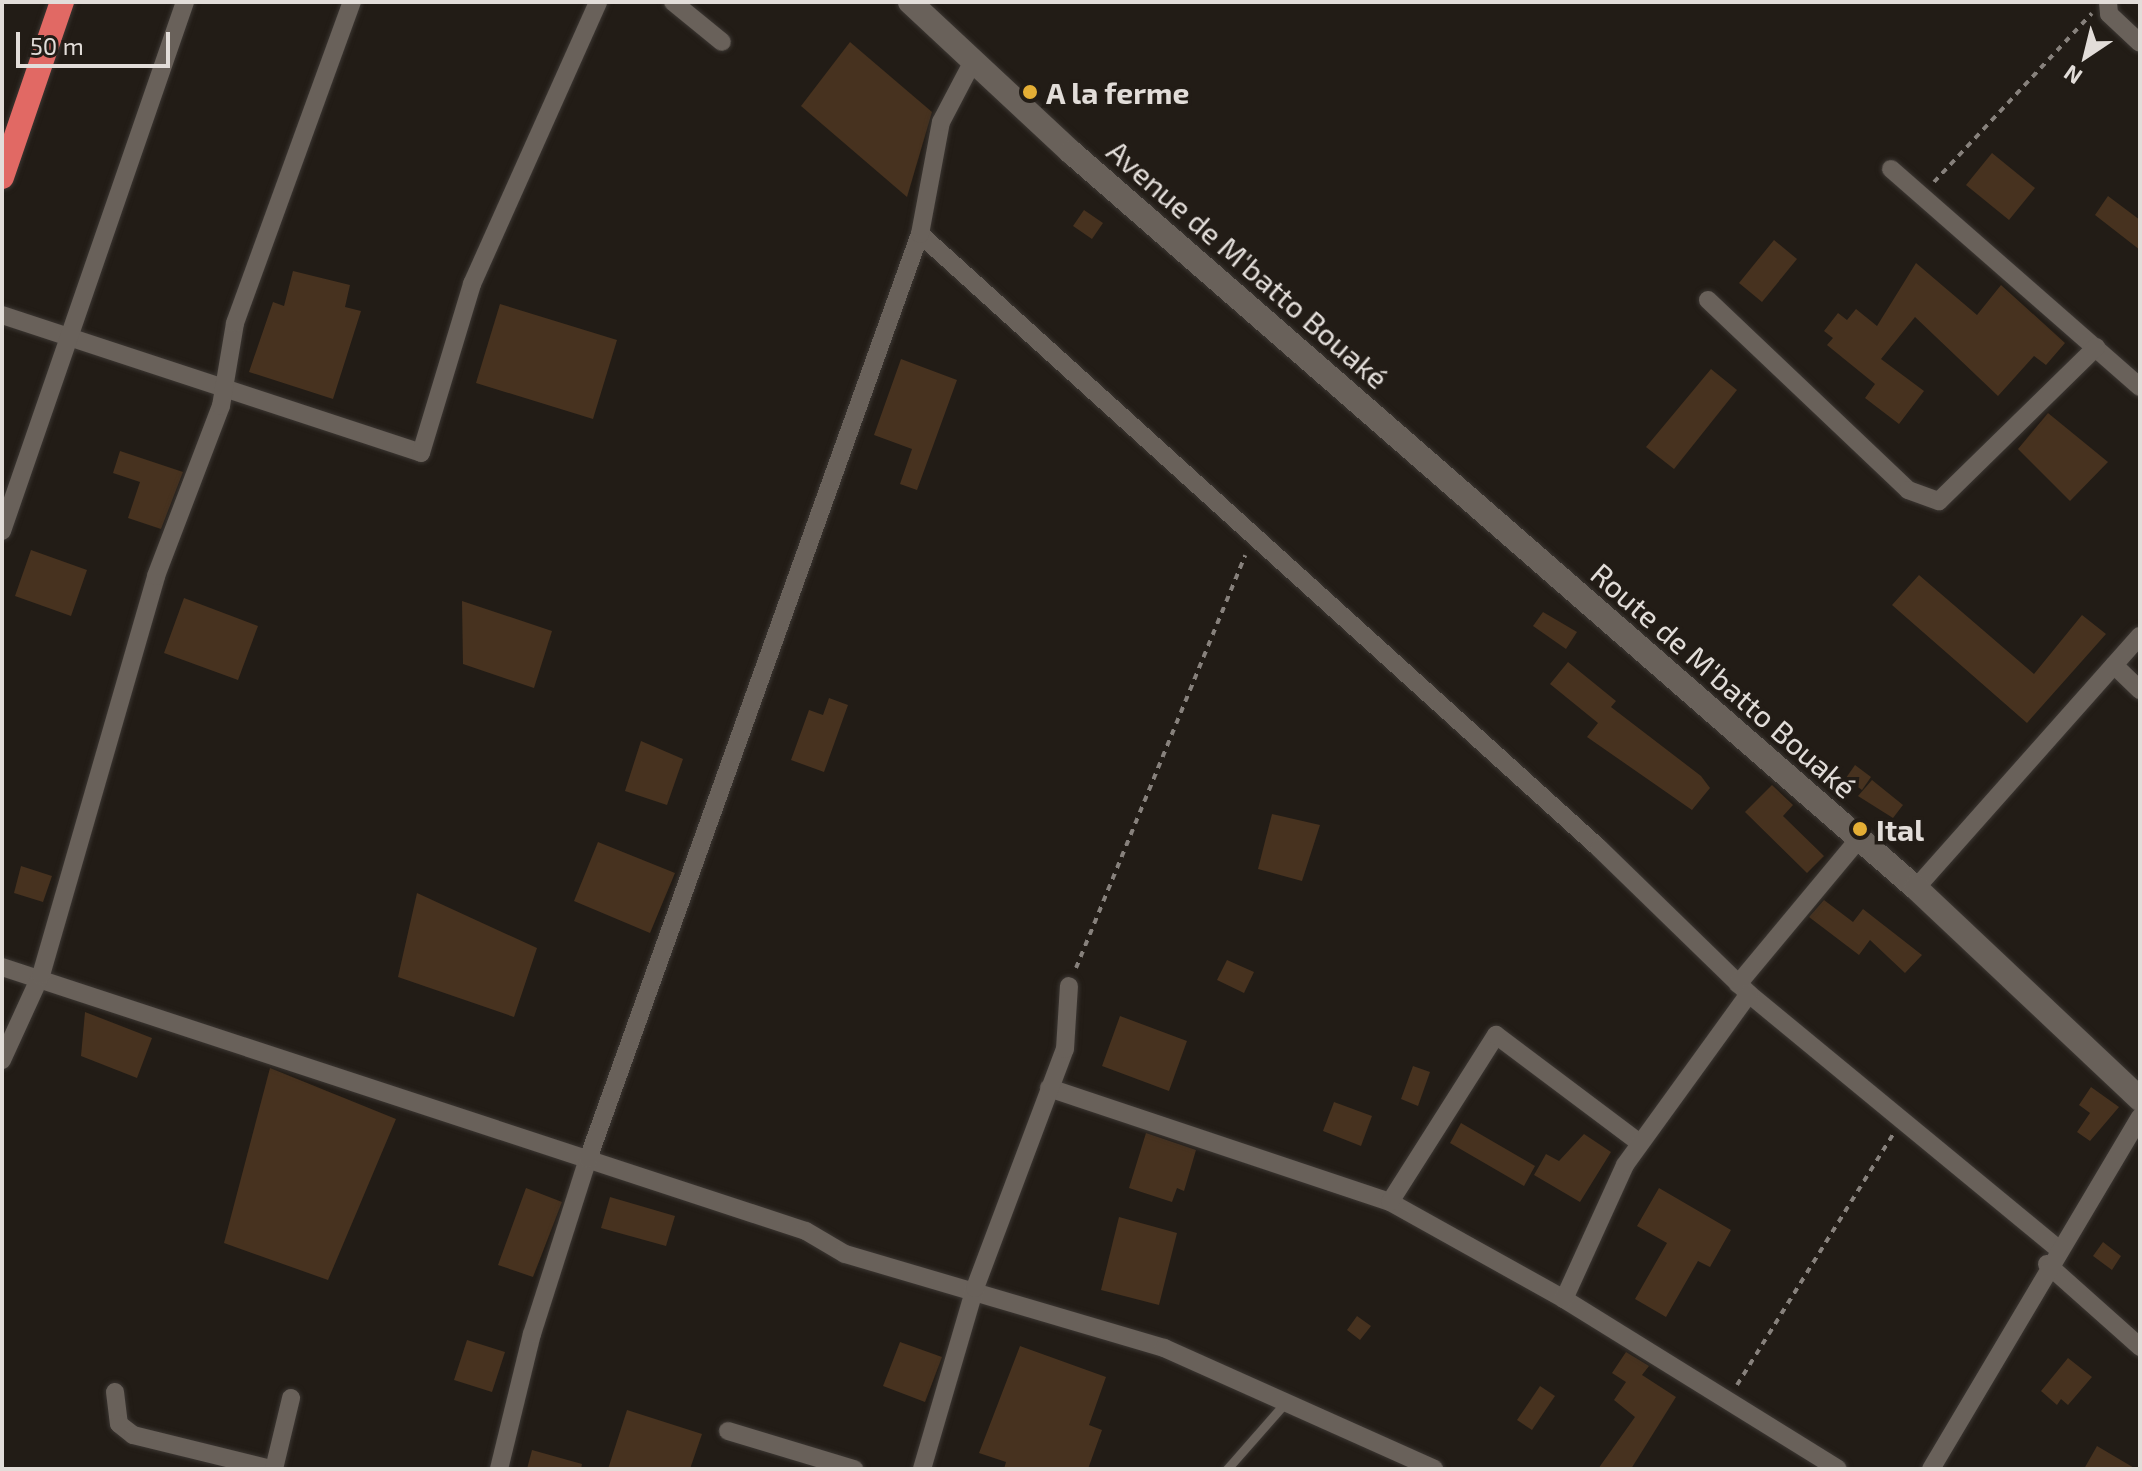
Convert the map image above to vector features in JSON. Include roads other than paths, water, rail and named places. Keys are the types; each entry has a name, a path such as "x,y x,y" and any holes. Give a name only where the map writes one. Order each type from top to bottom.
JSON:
{"highway":[{"path":"2,177 62,2"}],"street":[{"path":"2,531 63,339 185,2"},
{"path":"2,1060 41,975 156,576 224,388 235,323 352,2"},
{"path":"2,315 63,339 421,453 472,284 598,2"},
{"path":"673,2 722,42"},
{"name":"Avenue de M'batto Bouaké","path":"910,2 1512,539"},
{"path":"2106,2 2109,14 2140,43"},
{"path":"499,1469 532,1334 588,1159 920,234 941,122 973,61"},
{"path":"1891,169 2140,387"},
{"path":"920,234 1254,533 1744,989 2052,1256 2140,1347"},
{"path":"1708,300 1908,490 1939,501 2096,347"},
{"name":"Route de M'batto Bouaké","path":"1512,539 1916,888 2140,1099"},
{"path":"1916,888 2140,636"},
{"path":"2114,665 2140,690"},
{"path":"1564,1299 1640,1143 1744,989 1859,839"},
{"path":"2,967 41,975 806,1231 845,1254 975,1288 1164,1348 1288,1400 1434,1469"},
{"path":"922,1469 975,1288 1065,1049 1069,986"},
{"path":"1390,1202 1496,1035 1640,1143"},
{"path":"1049,1088 1390,1202 1564,1299 1838,1469"},
{"path":"1931,1469 2052,1256 2140,1117"},
{"path":"115,1392 119,1424 133,1435 272,1469 291,1398"},
{"path":"728,1431 854,1469"}],"lane":[{"path":"1227,1469 1288,1400"}],"place":[{"name":"A la ferme","path":"1030,92"},
{"name":"Ital","path":"1860,829"}]}
